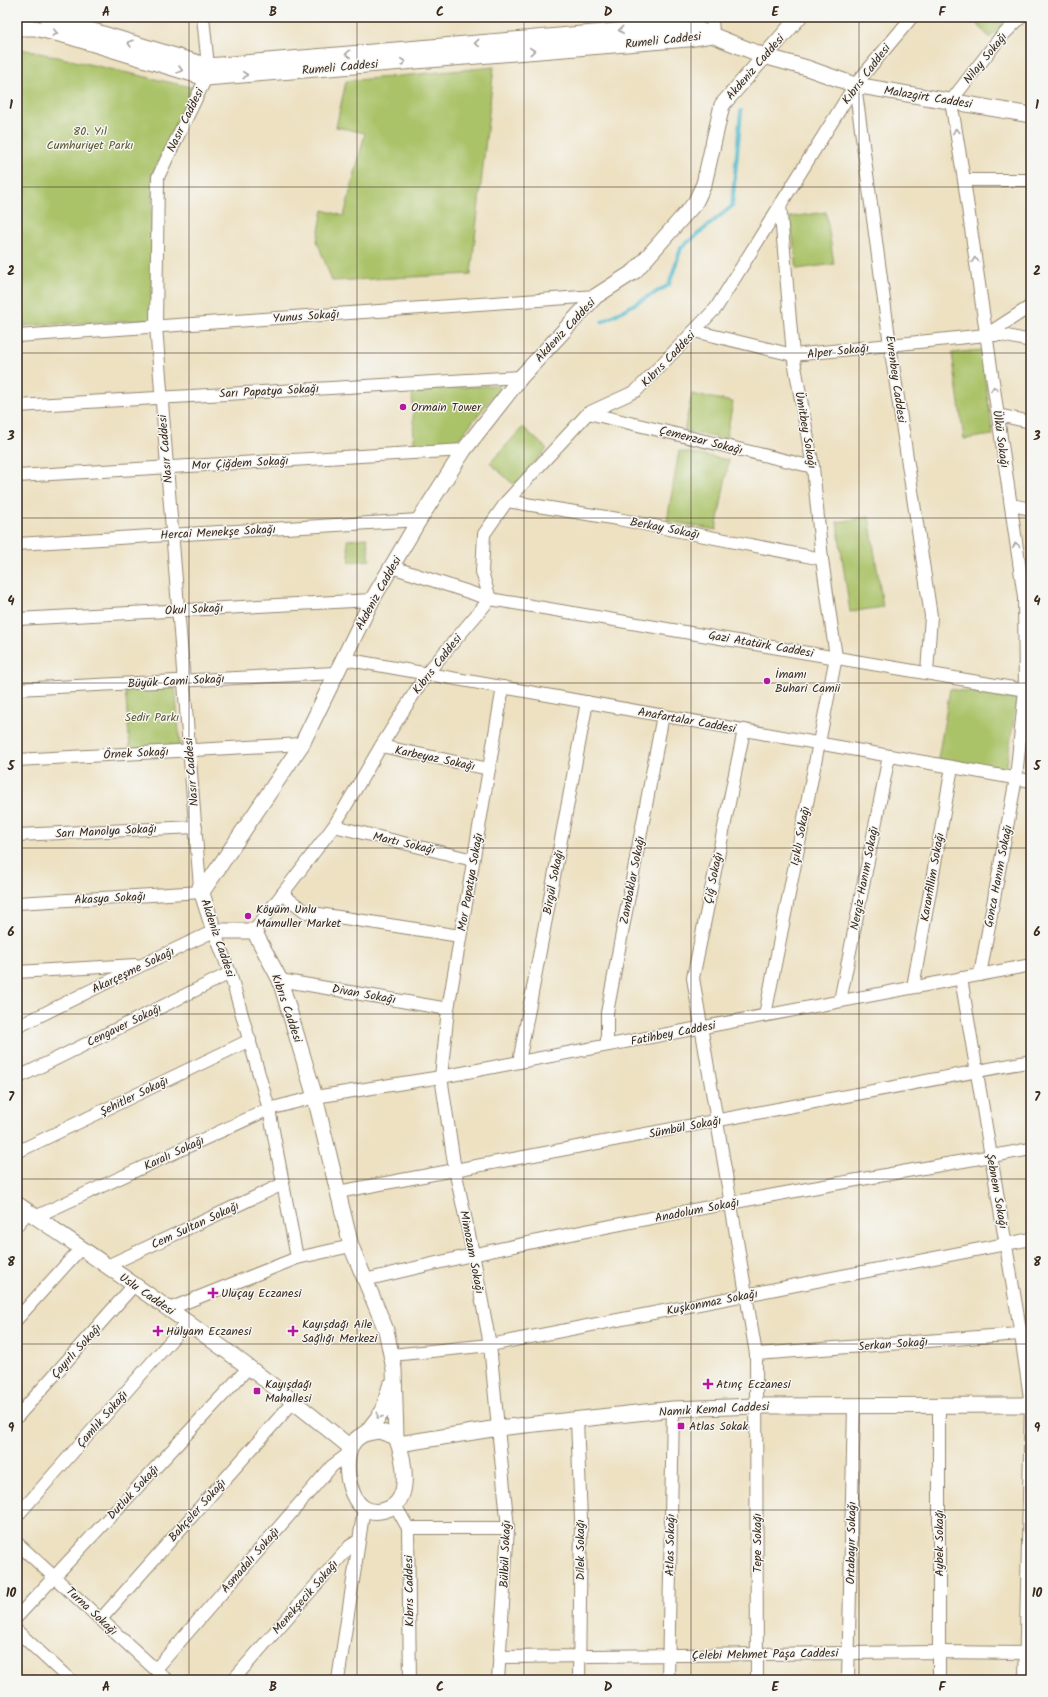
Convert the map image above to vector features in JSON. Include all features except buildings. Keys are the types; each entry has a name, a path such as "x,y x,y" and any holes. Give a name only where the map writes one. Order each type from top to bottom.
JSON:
{"street":[{"name":"Rumeli Caddesi","path":"47,17 207,72"},
{"path":"203,17 207,72"},
{"path":"712,17 713,35"},
{"name":"Akdeniz Caddesi","path":"298,1258 269,1109 230,973 214,931 201,890 302,744 335,673 344,658 372,600 418,520 464,450 521,377 596,296 635,271 695,203 704,184 722,105 798,17"},
{"name":"Kıbrıs Caddesi","path":"397,1440 393,1362 386,1330 351,1246 315,1097 280,980 254,931 334,826 381,746 427,673 490,599 482,572 484,534 507,501 588,413 636,391 716,308 855,85 912,17"},
{"name":"Nilay Sokağı","path":"951,101 999,39 1021,17"},
{"name":"Rumeli Caddesi","path":"17,28 35,28 207,72 688,25 713,35"},
{"name":"Malazgirt Caddesi","path":"713,35 764,56 807,68 855,85 1031,115"},
{"name":"Nasır Caddesi","path":"201,890 156,326 158,177 207,72"},
{"name":"Evrenbey Caddesi","path":"855,85 890,345 931,616 927,672"},
{"name":"Ülkü Sokağı","path":"951,101 964,180 1010,505 1027,598 1028,691 1016,778"},
{"path":"964,180 1031,180"},
{"name":"Ümitbey Sokağı","path":"780,204 793,356 814,467 822,559 836,657"},
{"name":"Yunus Sokağı","path":"17,336 596,296"},
{"path":"986,335 1031,306"},
{"name":"Alper Sokağı","path":"694,331 793,356 986,335 1002,335 1031,340"},
{"name":"Sarı Papatya Sokağı","path":"17,406 521,377"},
{"name":"Çemenzar Sokağı","path":"588,413 814,467"},
{"path":"998,415 1031,422"},
{"name":"Mor Çiğdem Sokağı","path":"17,476 464,450"},
{"name":"Berkay Sokağı","path":"507,501 618,519 822,559"},
{"path":"1010,505 1031,509"},
{"name":"Hercai Menekşe Sokağı","path":"17,544 418,520"},
{"name":"Gazi Atatürk Caddesi","path":"392,566 490,599 927,672 1028,691"},
{"name":"Okul Sokağı","path":"17,619 372,600"},
{"name":"Işıklı Sokağı","path":"765,1015 836,657"},
{"name":"Anafartalar Caddesi","path":"344,658 1031,781"},
{"name":"Büyük Cami Sokağı","path":"17,689 335,673"},
{"name":"Mor Papatya Sokağı","path":"441,1077 448,1009 503,687"},
{"name":"Birgül Sokağı","path":"519,1062 587,702"},
{"name":"Zambaklar Sokağı","path":"608,1045 607,1013 663,715"},
{"name":"Çiğ Sokağı","path":"731,1203 693,978 744,730"},
{"name":"Örnek Sokağı","path":"17,760 302,744"},
{"name":"Karbeyaz Sokağı","path":"381,746 489,769"},
{"name":"Nergiz Hanım Sokağı","path":"840,1001 889,756"},
{"name":"Karanfillim Sokağı","path":"913,987 952,767"},
{"name":"Gonca Hanım Sokağı","path":"980,974 1016,778"},
{"name":"Martı Sokağı","path":"334,826 473,860"},
{"name":"Sarı Manolya Sokağı","path":"17,835 196,827"},
{"name":"Akasya Sokağı","path":"17,903 201,890"},
{"path":"282,894 306,912 460,936"},
{"name":"Akarçeşme Sokağı","path":"17,1027 214,931 254,931"},
{"path":"17,972 142,965"},
{"name":"Fatihbey Caddesi","path":"315,1097 441,1077 1031,965"},
{"name":"Cengaver Sokağı","path":"17,1078 230,973"},
{"name":"Şebnem Sokağı","path":"961,978 1006,1244 1026,1334 1031,1405 1028,1653 1025,1680"},
{"name":"Divan Sokağı","path":"280,980 448,1009"},
{"name":"Şehitler Sokağı","path":"17,1152 250,1040"},
{"name":"Sümbül Sokağı","path":"338,1192 1031,1061"},
{"name":"Mimozam Sokağı","path":"441,1077 455,1170 473,1253 490,1345 498,1428"},
{"name":"Karalı Sokağı","path":"27,1211 269,1109 315,1097"},
{"name":"Anadolum Sokağı","path":"365,1280 473,1253 731,1203 1031,1150"},
{"name":"Cem Sultan Sokağı","path":"107,1266 284,1184"},
{"name":"Tepe Sokağı","path":"731,1203 756,1354 757,1680"},
{"path":"17,1225 27,1211"},
{"name":"Uslu Caddesi","path":"27,1211 135,1284 249,1367 294,1401 349,1450"},
{"name":"Kuşkonmaz Sokağı","path":"393,1362 490,1345 1031,1239"},
{"path":"169,1309 298,1258 351,1246"},
{"path":"17,1318 81,1248"},
{"name":"Çayırlı Sokağı","path":"17,1417 135,1284"},
{"name":"Çamlık Sokağı","path":"17,1516 188,1322"},
{"name":"Serkan Sokağı","path":"756,1354 1026,1334"},
{"path":"366,1433 383,1411 393,1362"},
{"name":"Dutluk Sokağı","path":"17,1617 249,1367"},
{"name":"Bahçeler Sokağı","path":"101,1619 294,1401"},
{"name":"Aybek Sokağı","path":"939,1405 939,1680"},
{"name":"Namık Kemal Caddesi","path":"397,1440 673,1409 757,1406 1031,1405"},
{"name":"Ortabayır Sokağı","path":"848,1680 854,1406"},
{"name":"Atlas Sokağı","path":"668,1680 673,1409"},
{"name":"Dilek Sokağı","path":"577,1420 581,1520 579,1680"},
{"name":"Bülbül Sokağı","path":"498,1428 508,1528 498,1680"},
{"path":"379,1432 397,1440 403,1467 404,1491 395,1505 380,1511 364,1508 352,1495 350,1487 349,1450 358,1437 366,1433 379,1432"},
{"name":"Asmadalı Sokağı","path":"156,1669 332,1466 349,1450"},
{"name":"Kıbrıs Caddesi","path":"395,1505 408,1528 410,1680"},
{"path":"338,1680 364,1508"},
{"path":"408,1528 508,1528"},
{"name":"Menekşecik Sokağı","path":"233,1680 350,1546 358,1541"},
{"name":"Turna Sokağı","path":"17,1543 167,1680"},
{"path":"17,1631 70,1680"},
{"name":"Çelebi Mehmet Paşa Caddesi","path":"499,1657 939,1652 1028,1653"}],"green space":[{"path":"971,17 1001,17 1006,21 990,38"},
{"name":"80. Yıl Cumhuriyet Parkı","path":"17,48 195,88 152,175 152,320 17,326"},
{"path":"494,67 471,274 332,281 317,241 323,210 344,216 365,133 336,127 346,81"},
{"path":"826,212 834,264 797,269 790,217"},
{"path":"981,350 993,435 964,439 952,353"},
{"path":"499,385 499,389 457,441 414,444 412,390"},
{"path":"692,394 733,402 726,439 684,431"},
{"path":"523,427 547,449 514,485 490,463"},
{"path":"679,451 729,460 716,530 667,521"},
{"path":"869,517 883,607 850,612 837,522"},
{"path":"367,538 370,560 350,562 347,540"},
{"name":"Sedir Parkı","path":"175,684 180,745 130,749 125,688"},
{"path":"950,689 1017,699 1006,770 938,759"}],"waterway":[{"path":"602,322 669,285 681,248 732,206 741,111"}],"place":[{"name":"Ormain Tower","path":"403,407"},
{"name":"İmamı Buhari Camii","path":"767,681"},
{"name":"Köyüm Unlu Mamuller Market","path":"248,916"},
{"name":"Uluçay Eczanesi","path":"213,1293"},
{"name":"Hülyam Eczanesi","path":"158,1331"},
{"name":"Kayışdağı Aile Sağlığı Merkezi","path":"293,1331"},
{"name":"Atınç Eczanesi","path":"708,1384"},
{"name":"Kayışdağı Mahallesi","path":"257,1391"},
{"name":"Atlas Sokak","path":"681,1426"}]}
